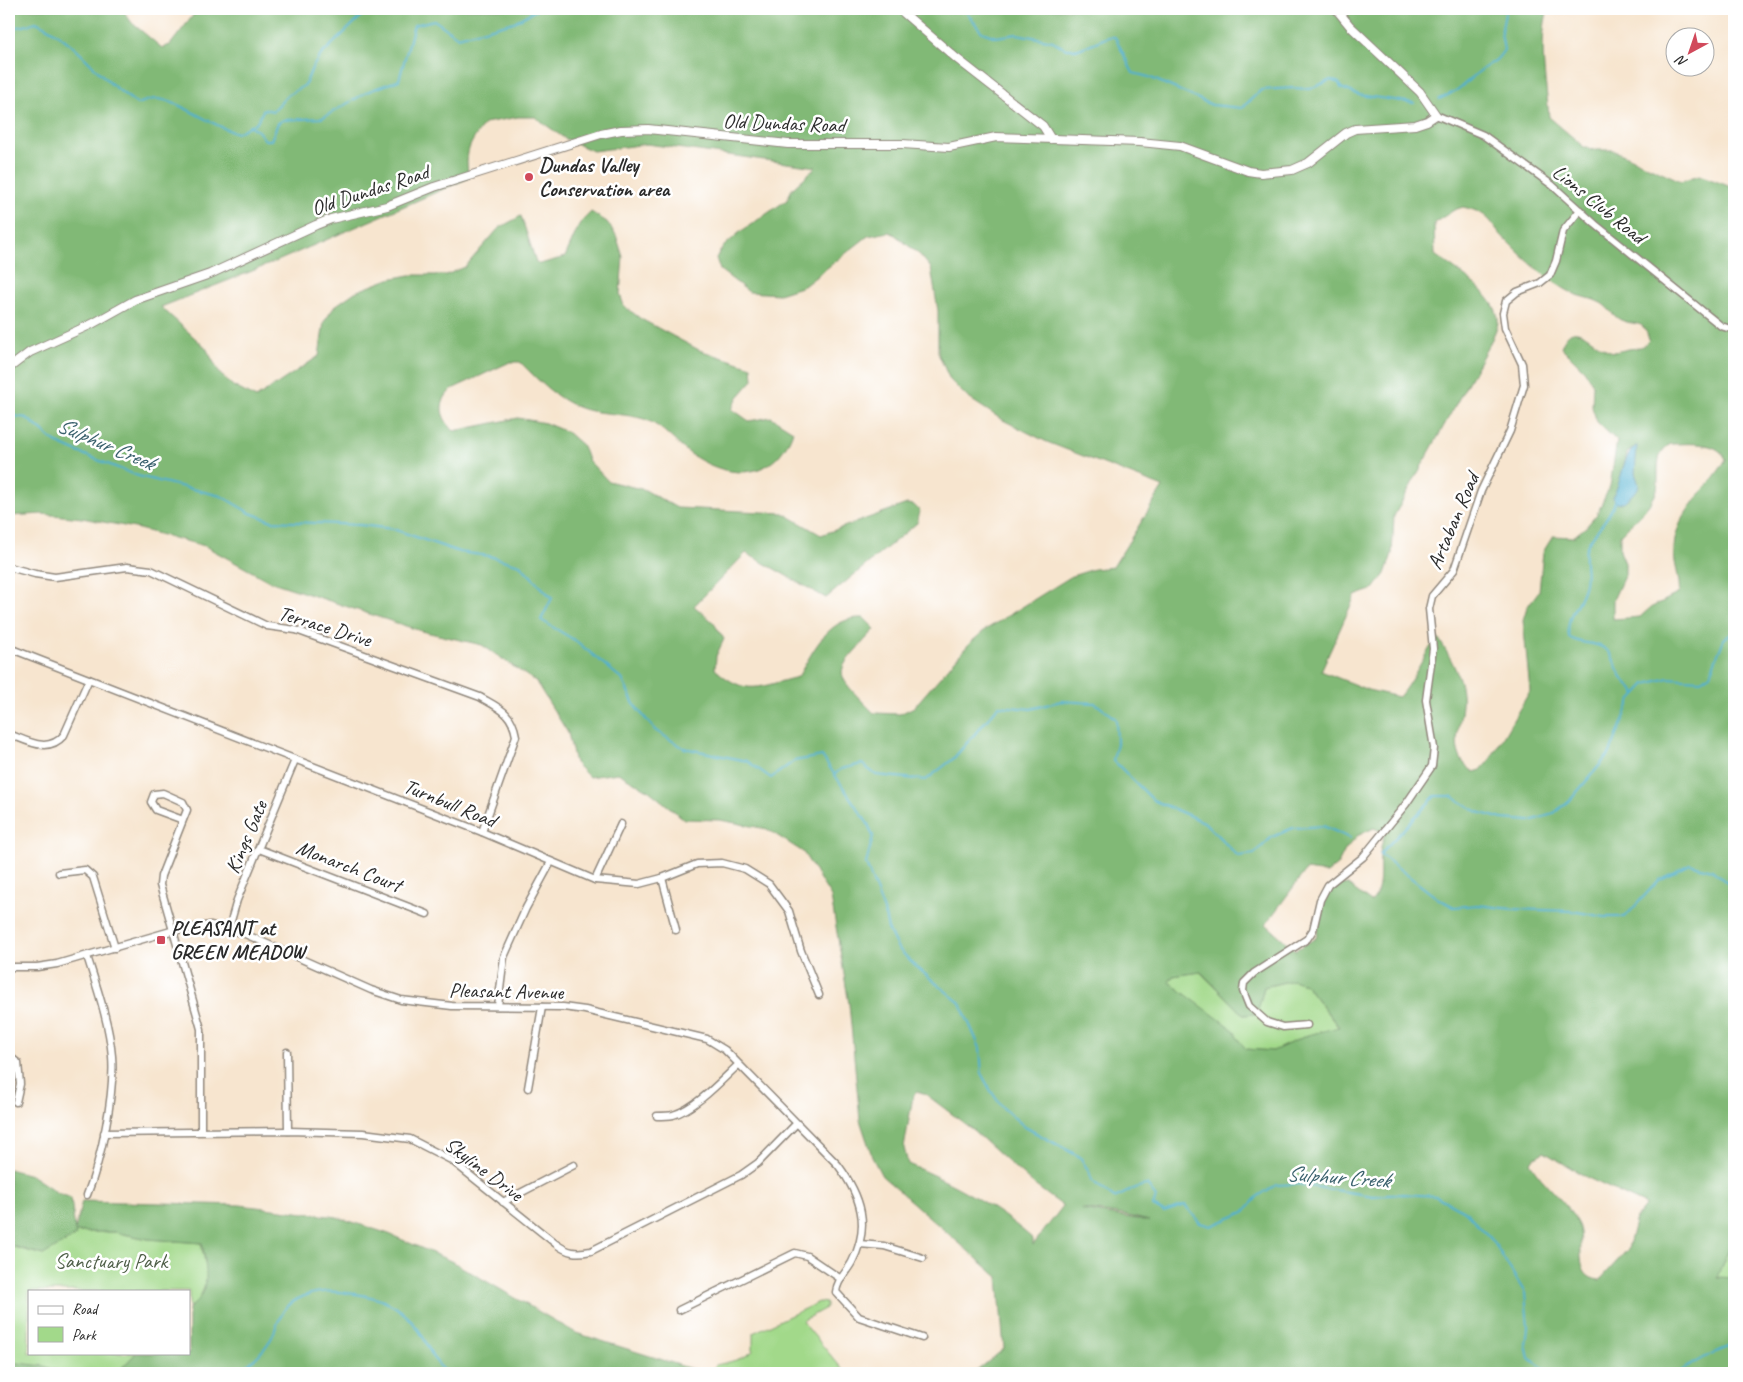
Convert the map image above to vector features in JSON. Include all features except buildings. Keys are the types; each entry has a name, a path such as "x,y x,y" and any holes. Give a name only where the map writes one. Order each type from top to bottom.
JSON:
{"street":[{"path":"898,9 956,58 1043,126 1051,139"},
{"path":"1336,9 1350,26 1428,101 1435,112"},
{"name":"Old Dundas Road","path":"9,368 30,352 92,324 135,300 210,274 331,219 387,206 434,187 601,134 621,130 648,130 788,144 902,144 949,147 996,137 1180,146 1248,171 1276,173 1308,163 1355,129 1365,127 1401,128 1428,122 1435,112"},
{"name":"Lions Club Road","path":"1435,112 1483,135 1552,185 1721,326 1734,330"},
{"name":"Artaban Road","path":"1307,1025 1283,1027 1267,1022 1249,1006 1244,991 1244,983 1254,973 1307,939 1313,930 1320,900 1328,885 1363,857 1406,804 1432,766 1434,748 1426,700 1432,649 1429,609 1432,596 1454,570 1481,491 1510,431 1524,385 1522,364 1505,328 1503,313 1506,300 1517,292 1540,283 1550,275 1556,261 1563,231 1580,210"},
{"name":"Terrace Drive","path":"9,567 55,577 127,567 151,570 267,626 296,630 480,697 501,709 513,721 516,736 482,832"},
{"name":"Turnbull Road","path":"9,648 482,832 595,880 618,884 639,884 662,878 697,864 722,863 745,869 769,884 789,911 801,951 819,995"},
{"path":"9,734 36,744 49,746 58,743 64,735 89,678"},
{"name":"Kings Gate","path":"230,928 237,900 295,760"},
{"path":"183,820 156,810 151,802 154,794 163,793 183,802 187,810 161,876 161,894 200,1030 202,1043 201,1131"},
{"path":"595,880 621,824"},
{"name":"Monarch Court","path":"259,849 427,914"},
{"path":"498,1006 504,957 512,937 551,862"},
{"path":"59,873 85,870 94,877 115,948"},
{"path":"662,878 676,930"},
{"name":"Pleasant Avenue","path":"9,968 37,967 87,956 171,930 211,925 230,928 370,990 400,1000 444,1006 563,1007 594,1012 707,1040 725,1050 838,1165 851,1183 860,1203 862,1220 859,1244 851,1263 839,1281"},
{"path":"87,956 106,1020 112,1057 112,1084 104,1132 87,1195"},
{"path":"528,1088 542,1007"},
{"path":"287,1052 288,1131"},
{"path":"9,1056 18,1063 20,1084 16,1102"},
{"path":"657,1116 673,1115 690,1105 708,1092 738,1065"},
{"name":"Skyline Drive","path":"104,1132 288,1131 363,1133 410,1139 451,1160 568,1252 579,1254 591,1251 741,1174 758,1163 796,1124"},
{"path":"503,1202 574,1165"},
{"path":"859,1244 884,1246 923,1258"},
{"path":"679,1310 795,1253 807,1256 839,1281 836,1292 859,1317 922,1338"}],"green space":[{"path":"9,9 122,9 132,23 162,48 170,45 198,9 1548,9 1543,49 1549,117 1584,147 1595,150 1613,150 1681,181 1699,175 1734,188 1734,1238 1717,1277 1734,1278 1734,1373 974,1373 1004,1349 998,1277 882,1176 873,1159 860,1120 849,1004 831,897 803,852 767,829 720,820 684,819 648,790 618,773 589,777 575,763 568,733 536,682 482,645 421,631 269,581 205,546 135,528 82,518 43,514 9,516","holes":["518,117 535,117 564,138 593,151 647,144 816,167 792,189 787,200 740,232 723,247 716,258 720,270 749,292 779,294 804,286 868,236 889,232 894,234 920,255 931,268 938,311 938,353 950,380 967,397 1001,419 1047,442 1163,487 1113,567 1094,569 1072,576 985,630 969,644 914,707 900,714 874,713 849,687 844,679 842,671 845,664 875,629 864,618 851,619 832,629 816,646 798,677 763,686 745,687 736,684 715,669 716,656 724,639 713,622 694,606 746,553 826,598 917,523 920,511 914,505 907,504 821,535 783,513 677,508 645,490 608,481 588,460 583,446 567,432 545,423 518,418 454,431 446,421 442,411 444,400 452,389 510,362 520,362 536,378 571,404 591,411 631,416 651,422 692,455 722,469 737,472 751,471 764,467 776,459 785,447 793,431 771,417 749,421 732,409 738,397 753,380 752,367 699,350 641,319 624,306 620,294 623,257 616,235 607,222 591,212 580,223 565,257 540,264 536,262 521,216 499,228 465,267 446,275 410,275 389,279 355,292 335,306 324,322 319,356 256,398 233,386 220,374 206,348 161,307 275,262 469,178 467,161 469,149 485,123","1463,207 1480,213 1490,221 1516,250 1547,277 1572,293 1601,303 1621,320 1639,324 1647,333 1649,340 1638,348 1612,352 1577,332 1571,333 1566,337 1561,347 1585,371 1593,384 1592,407 1597,422 1617,441 1610,486 1597,514 1586,527 1573,537 1553,536 1543,552 1539,591 1527,607 1523,620 1530,691 1491,758 1481,770 1474,772 1459,755 1457,746 1462,704 1461,686 1454,665 1439,639 1436,639 1431,646 1399,697 1368,690 1321,671 1355,596 1374,589 1385,574 1392,554 1394,516 1492,339 1497,325 1496,312 1484,293 1464,275 1435,255 1434,223 1454,210","1671,444 1701,444 1716,449 1726,459 1687,511 1676,534 1674,554 1679,593 1650,608 1640,617 1613,619 1613,600 1625,574 1625,563 1620,551 1620,535 1643,512 1654,497 1657,490 1660,455","1636,446 1635,473 1639,485 1617,490 1627,453","1374,828 1383,832 1384,838 1381,845 1378,890 1371,902 1348,885 1336,883 1326,893 1316,938 1295,950 1266,924 1306,870 1327,873 1338,864 1345,850 1357,836","1201,972 1243,1015 1257,1014 1264,987 1293,980 1305,984 1339,1027 1308,1035 1273,1051 1246,1049 1237,1038 1235,1031 1169,982 1173,976","917,1092 924,1093 973,1130 1033,1184 1063,1206 1033,1245 1033,1239 1019,1227 974,1196 908,1164 904,1148 913,1096","1544,1152 1588,1178 1646,1205 1636,1218 1628,1249 1600,1280 1591,1278 1585,1273 1582,1266 1580,1232 1573,1216 1530,1163 1535,1157","1081,1209 1124,1215 1149,1221"]},
{"path":"1200,972 1243,1015 1257,1014 1264,987 1293,980 1305,984 1339,1028 1308,1035 1273,1051 1246,1049 1168,982 1173,976"},
{"path":"9,1169 31,1175 58,1193 71,1198 75,1231 82,1201 240,1205 337,1217 389,1234 453,1262 576,1333 695,1370 721,1373 117,1373 135,1354 190,1354 190,1307 202,1295 206,1279 202,1243 148,1239 114,1232 75,1232 76,1236 43,1255 9,1245"},
{"name":"Sanctuary Park","path":"75,1232 114,1232 148,1239 201,1243 208,1277 198,1303 190,1307 190,1290 28,1290 28,1354 135,1354 117,1373 51,1373 9,1362 9,1246 43,1255 75,1236"},
{"path":"1734,1238 1734,1279 1717,1277"},
{"path":"819,1302 826,1303 826,1308 802,1321 843,1370 843,1373 710,1372 716,1365 740,1359 753,1351 753,1333"},
{"path":"9,1362 44,1366 65,1373 9,1373"}],"water":[{"path":"1637,445 1635,473 1639,485 1637,490 1625,501 1618,504 1612,497 1628,456"}],"waterway":[{"path":"249,126 256,123 264,109 273,111 288,95 305,85 312,68 321,55 369,9"},
{"path":"9,28 36,22 47,28 66,41 109,82 137,104 154,99 165,100 185,108 227,130 237,133 249,126 258,131 265,140 271,140 278,123 283,120 322,118 369,91 399,80 414,25 434,20 458,37 514,22 538,9"},
{"path":"964,9 982,32 996,37 1017,34 1053,41 1066,49 1079,49 1108,37 1115,37 1133,73 1149,77 1212,105 1242,108 1261,90 1310,89 1331,80 1339,83 1341,88 1359,95 1414,103"},
{"path":"1439,99 1459,89 1495,61 1504,50 1501,33 1506,9"},
{"name":"Sulphur Creek","path":"9,419 14,416 27,418 55,442 80,453 138,476 221,496 250,513 272,521 360,525 393,529 459,552 489,556 520,565 552,598 541,620 576,641 622,679 635,706 656,731 684,748 747,761 771,778 794,761 822,756 868,824 873,836 866,864 884,911 888,929 897,947 914,965 960,1003 980,1048 982,1075 1002,1107 1025,1127 1080,1157 1088,1170 1091,1180 1114,1198 1147,1185 1156,1197 1153,1206 1164,1212 1185,1205 1200,1223 1211,1226 1244,1212 1258,1196 1276,1185 1297,1184 1373,1196 1403,1194 1436,1196 1466,1212 1493,1241 1525,1293 1528,1327 1526,1345 1529,1358 1551,1373"},
{"path":"1615,501 1606,519 1586,549 1585,583 1571,615 1568,628 1569,637 1606,649 1621,675 1636,694"},
{"path":"1734,632 1724,639 1710,674 1701,680 1668,678 1646,684 1631,700 1610,753 1572,798 1553,814 1530,821 1502,819 1478,812 1451,796 1435,796 1380,854 1437,898 1454,907 1478,905 1512,909 1572,911 1605,917 1625,917 1659,880 1690,864 1712,870 1734,889"},
{"path":"835,774 841,769 862,764 876,775 926,780 953,759 999,706 1031,709 1061,701 1095,703 1116,719 1117,743 1113,760 1153,800 1204,822 1238,856 1254,854 1272,837 1293,828 1323,826 1350,838"},
{"path":"236,1373 264,1349 286,1308 297,1299 317,1292 351,1293 373,1297 393,1305 402,1311 418,1329 436,1362 447,1373"},
{"name":"Sulphur Creek","path":"1677,1373 1711,1354 1734,1345"}],"place":[{"name":"Dundas Valley Conservation area","path":"529,177"},
{"name":"PLEASANT at GREEN MEADOW","path":"161,940"}]}
